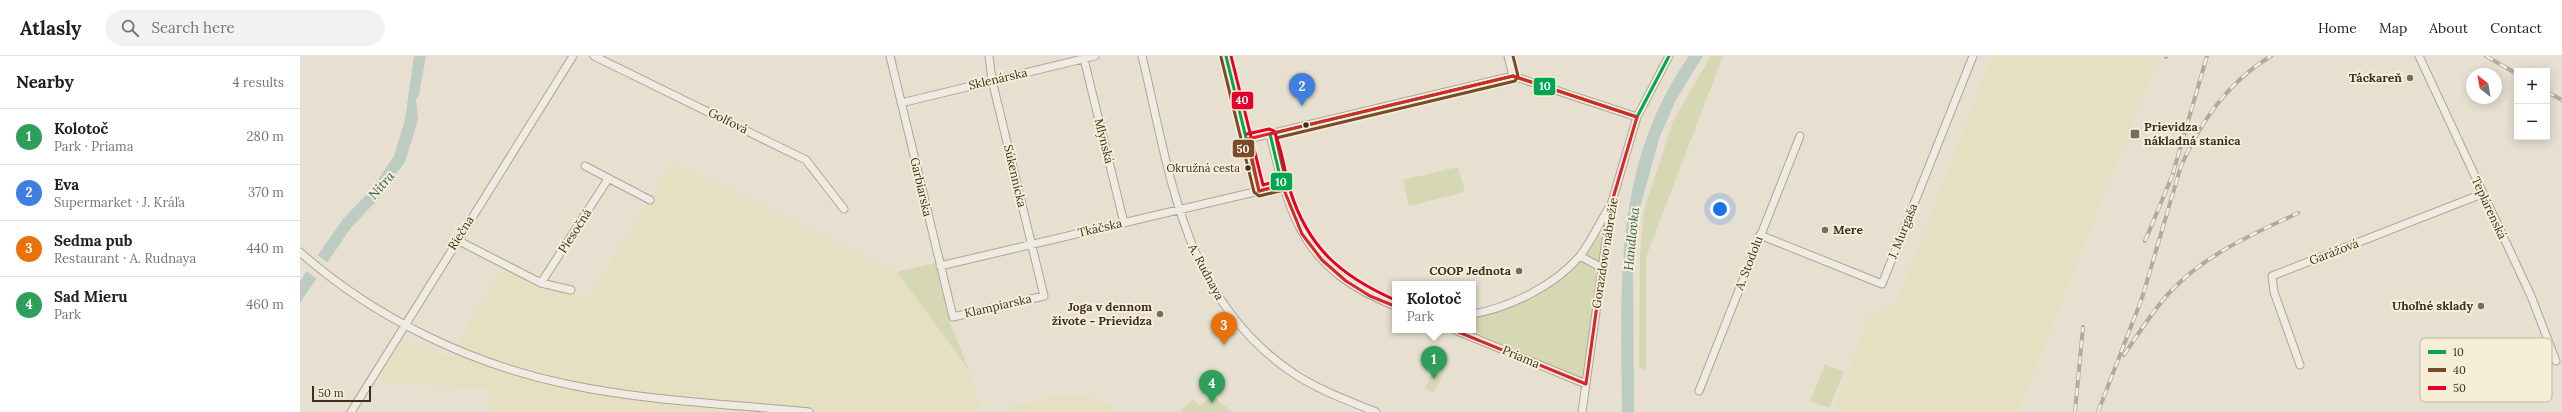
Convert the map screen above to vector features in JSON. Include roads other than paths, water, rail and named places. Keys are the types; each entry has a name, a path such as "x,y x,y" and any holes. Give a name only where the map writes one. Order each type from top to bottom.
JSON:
{"street":[{"name":"Riečna","path":"350,412 404,323 573,56"},
{"name":"Golfová","path":"594,56 806,160 844,208"},
{"name":"Garbiarska","path":"890,56 953,317"},
{"name":"Súkennícka","path":"989,56 992,80 1044,296"},
{"name":"Sklenárska","path":"901,103 1095,56"},
{"name":"A. Rudnaya","path":"1142,56 1179,209 1201,269 1224,306 1252,339 1296,375 1331,393 1376,412"},
{"path":"1226,56 1248,139 1259,191"},
{"path":"1508,56 1513,76"},
{"name":"Gorazdovo nábrežie","path":"1582,412 1611,205 1637,117 1669,56"},
{"name":"J. Murgaša","path":"1760,235 1882,284 1973,56"},
{"name":"Teplárenská","path":"2419,56 2530,296 2547,338"},
{"name":"Mlynská","path":"1084,59 1124,223"},
{"path":"1248,139 1513,76 1637,117"},
{"path":"1270,134 1282,185 1297,226 1322,260 1346,281 1370,296 1392,305"},
{"name":"A. Stodolu","path":"1699,391 1800,136"},
{"path":"584,166 650,200"},
{"name":"Piesočná","path":"541,284 608,179"},
{"name":"Tkáčska","path":"940,266 1282,185"},
{"name":"Garážová","path":"2300,364 2274,292 2272,276 2482,194"},
{"path":"1476,313 1494,309 1529,295 1552,280 1580,256 1611,205"},
{"path":"457,240 541,284 571,290"},
{"path":"300,252 334,278 404,323 464,352 518,371 565,384 636,396 809,412"},
{"path":"1580,256 1602,268"},
{"name":"Klampiarska","path":"953,317 1044,296"},
{"name":"Priama","path":"1463,333 1586,384"},
{"name":"Teplárenská","path":"2552,351 2556,361"}],"water":[{"name":"Nitra","path":"414,56 426,56 419,95 416,99 418,120 405,162 379,198 350,229 300,303 300,281 343,219 370,191 394,156 405,120"},
{"name":"Handlovka","path":"1689,56 1703,56 1676,100 1660,136 1637,218 1633,265 1634,412 1622,412 1622,273 1626,228 1634,183 1646,140 1664,97"}],"railway":[{"path":"2173,173 2207,56"},
{"path":"2098,412 2142,298 2181,166 2189,149 2207,118 2229,90 2256,66 2271,56"},
{"path":"2486,56 2514,72"},
{"path":"2550,94 2562,100"},
{"path":"2145,241 2173,174"},
{"path":"2124,355 2158,306 2171,291 2199,266 2247,237 2298,213"},
{"path":"2075,412 2083,327"}],"place":[{"name":"Táckareň","path":"2410,78"},
{"name":"Eva","path":"1302,106"},
{"name":"Prievidza nákladná stanica","path":"2135,134"},
{"name":"Okružná cesta","path":"1248,168"},
{"name":"Mere","path":"1825,230"},
{"name":"COOP Jednota","path":"1519,271"},
{"name":"Uhoľné sklady","path":"2481,306"},
{"name":"Joga v dennom živote - Prievidza","path":"1160,314"},
{"name":"Sedma pub","path":"1224,345"},
{"name":"Kolotoč","path":"1434,379"},
{"name":"Sad Mieru","path":"1212,403"}]}
